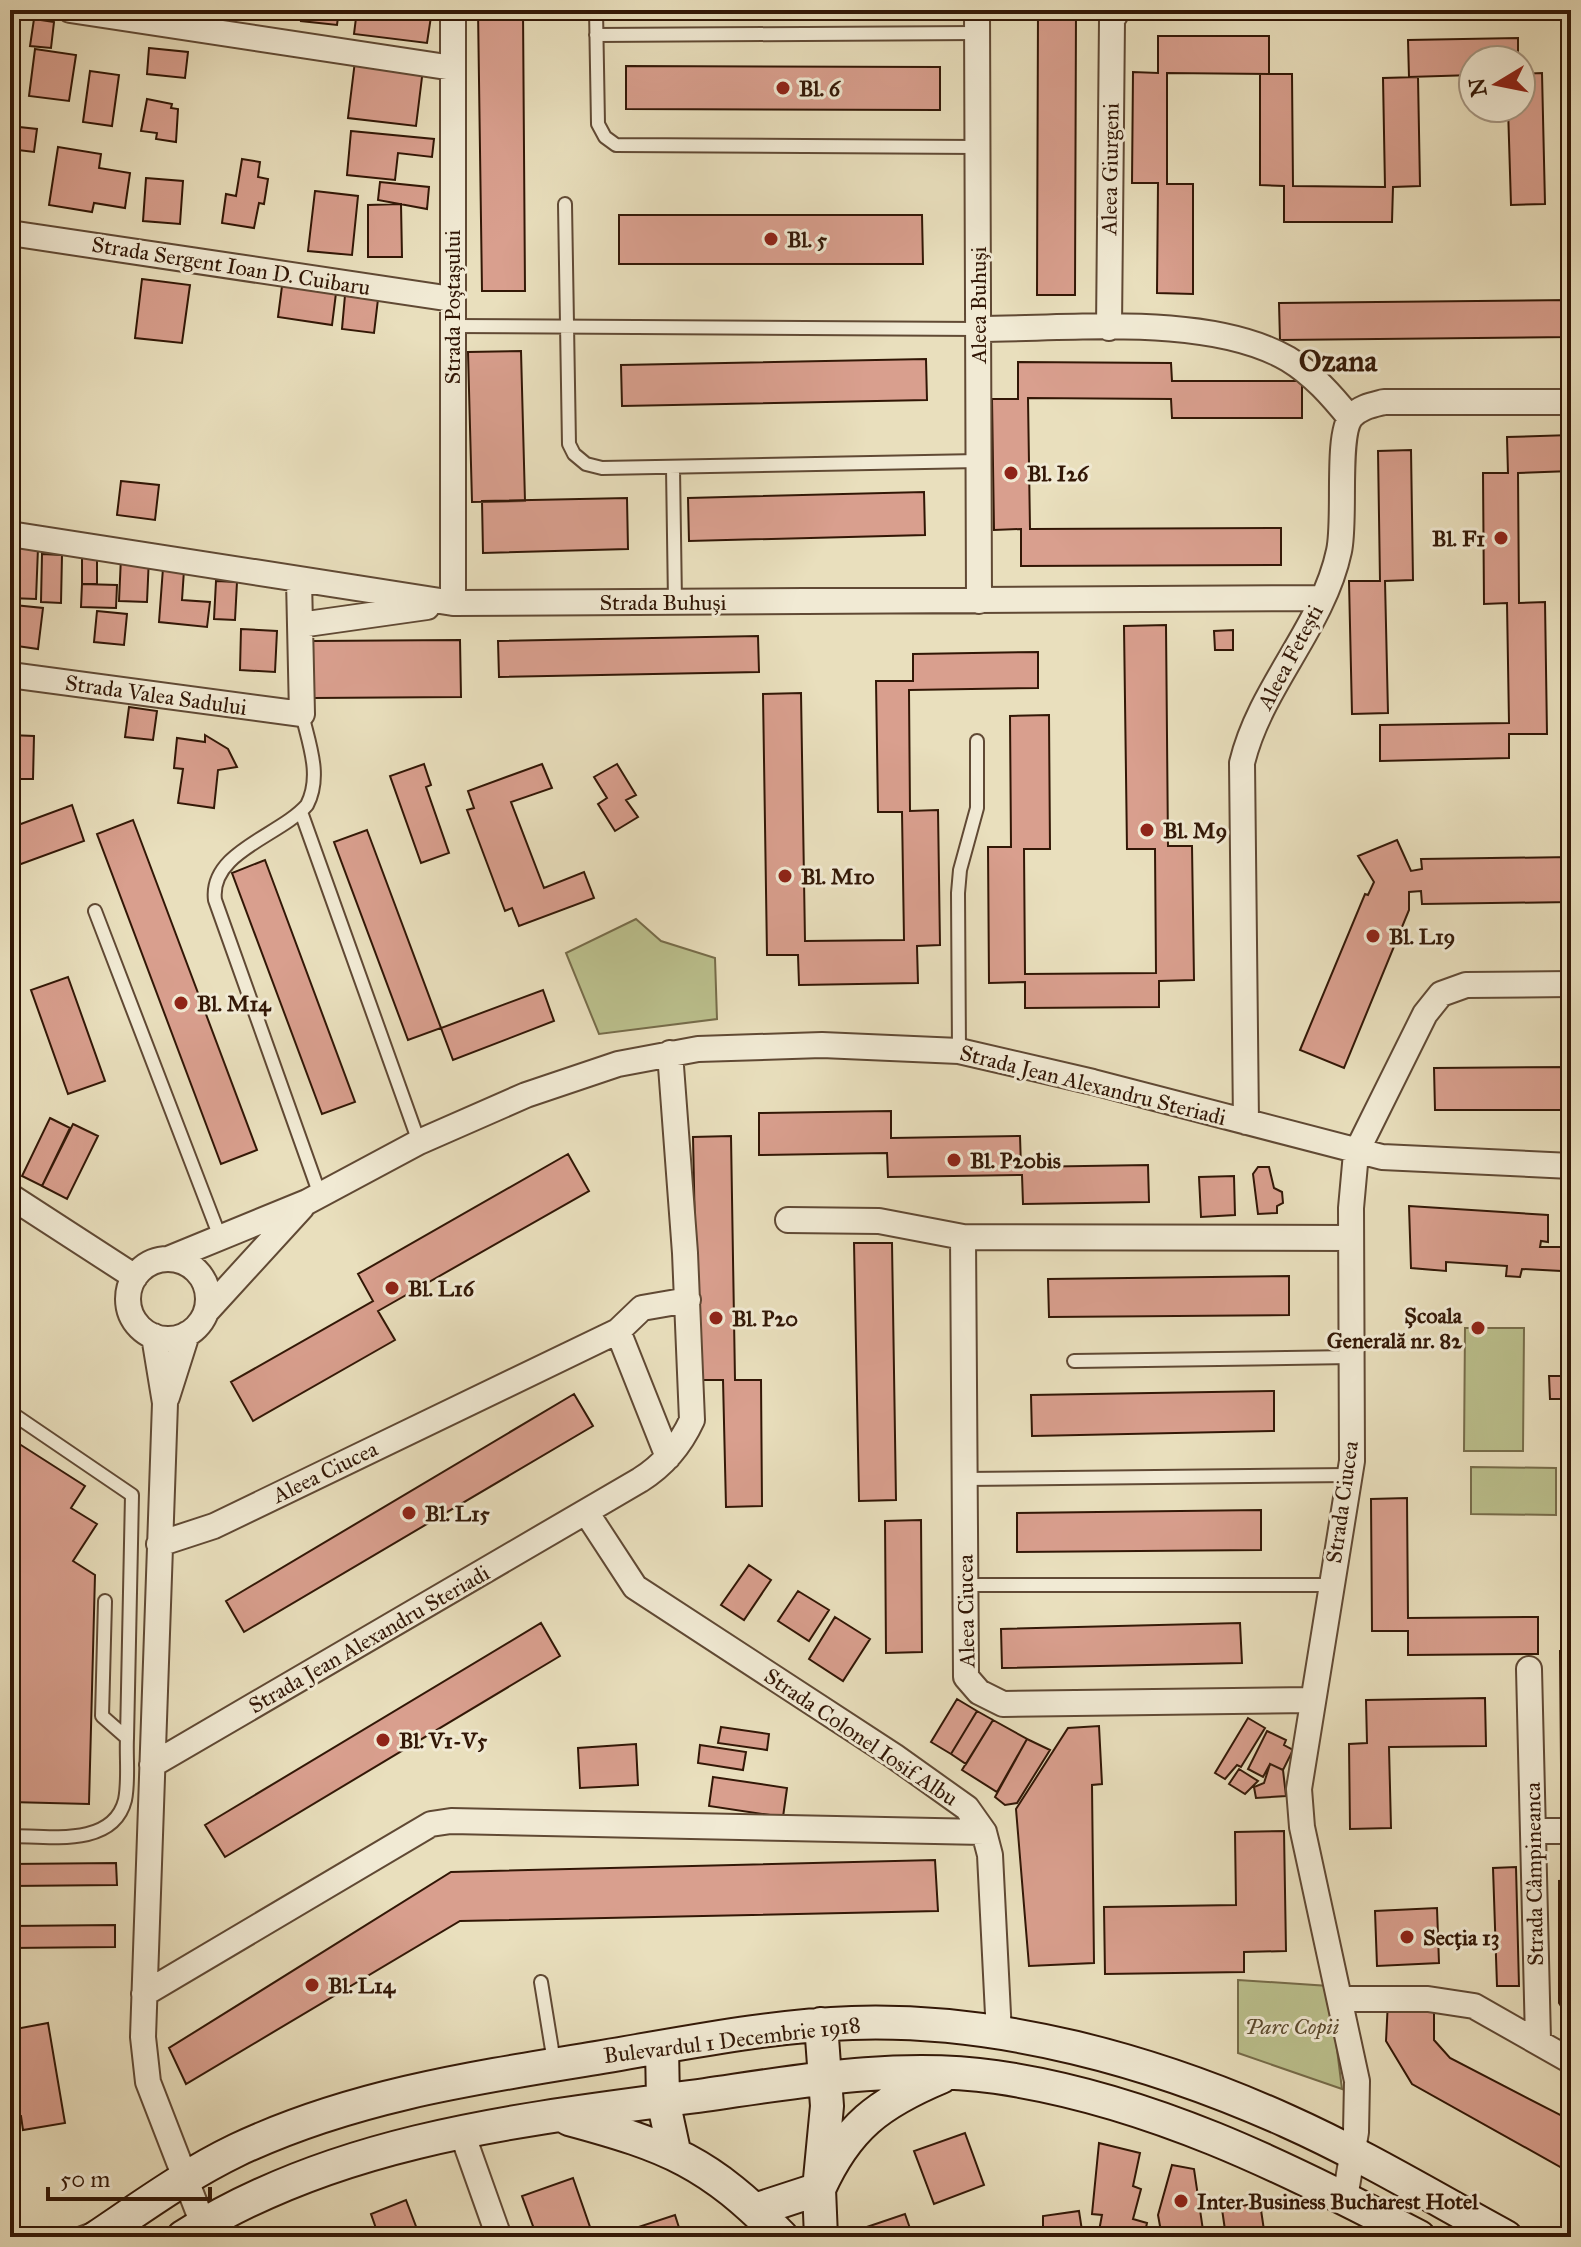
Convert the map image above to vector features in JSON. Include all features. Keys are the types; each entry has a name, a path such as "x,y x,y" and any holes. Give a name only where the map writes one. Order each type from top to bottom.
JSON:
{"main road":[{"name":"Bulevardul 1 Decembrie 1918","path":"110,2228 185,2178 252,2144 357,2104 420,2088 554,2064 821,2024 914,2025 999,2034 1072,2048 1192,2083 1286,2121 1354,2154 1506,2237"},
{"path":"821,2024 826,2078 819,2189 821,2237"},
{"path":"662,2048 663,2100 674,2151"},
{"path":"755,2210 819,2189 832,2162 857,2126 896,2099 951,2073"},
{"path":"198,2233 298,2177 369,2154 462,2133 663,2100 826,2078 951,2073 1063,2090 1176,2122 1271,2160 1419,2237"},
{"path":"558,2116 674,2151 717,2178 782,2237"}],"street":[{"path":"70,10 453,68"},
{"name":"Strada Poștașului","path":"453,10 453,603"},
{"name":"Aleea Giurgeni","path":"1109,328 1112,20 1118,10"},
{"name":"Aleea Buhuși","path":"977,21 979,601"},
{"name":"Strada Sergent Ioan D. Cuibaru","path":"10,233 452,299"},
{"path":"978,329 1166,328 1209,333 1264,347 1311,376 1350,418 1360,410 1384,402 1571,402"},
{"name":"Aleea Fetești","path":"1246,1122 1242,763 1257,721 1321,598 1339,553 1344,504 1343,439 1350,418"},
{"name":"Strada Buhuși","path":"10,534 453,603 1321,598"},
{"path":"299,580 302,714"},
{"path":"300,625 453,603"},
{"name":"Strada Valea Sadului","path":"10,675 302,714"},
{"name":"Strada Ciucea","path":"1345,2198 1354,2154 1357,2081 1300,1811 1301,1770 1311,1700 1350,1475 1351,1238 1356,1153 1425,1014 1441,994 1466,985 1571,984"},
{"name":"Strada Jean Alexandru Steriadi","path":"168,1259 314,1199 419,1142 569,1079 670,1053 822,1045 959,1051 1246,1122 1356,1153 1452,1162 1571,1166"},
{"path":"586,1512 648,1475 668,1457 692,1420 688,1300 670,1053"},
{"path":"10,1196 135,1277"},
{"name":"Strada Jean Alexandru Steriadi","path":"206,1312 314,1199"},
{"path":"788,1220 879,1221 963,1237 1351,1238"},
{"name":"Aleea Ciucea","path":"963,1237 966,1677 979,1692 1003,1704 1311,1700"},
{"path":"165,1403 187,1334 206,1312 208,1300 201,1276 192,1266 168,1259 144,1267 129,1291 130,1309 139,1326 154,1336 176,1338 187,1334"},
{"name":"Aleea Ciucea","path":"159,1544 214,1526 618,1331 642,1308 688,1300"},
{"path":"618,1331 668,1457"},
{"path":"154,1336 165,1403 143,2037 148,2082 185,2178 198,2233"},
{"name":"Strada Jean Alexandru Steriadi","path":"152,1765 586,1512"},
{"name":"Strada Colonel Iosif Albu","path":"586,1512 635,1587 894,1756 967,1808 984,1832"},
{"name":"Strada Câmpineanca","path":"1529,1669 1538,2040"},
{"path":"144,1994 431,1824 467,1821 984,1832 990,1855 999,2034"},
{"path":"1533,1831 1571,1831"},
{"path":"1341,1999 1455,2001 1491,2014 1571,2061"},
{"path":"462,2133 499,2237"}],"lane":[{"path":"596,10 598,124 605,137 616,145 978,147"},
{"path":"596,35 977,21"},
{"path":"565,204 569,444 574,454 586,464 602,468 673,468 979,461"},
{"path":"452,326 978,329"},
{"path":"673,468 675,602"},
{"path":"302,714 314,783 313,794 301,812 225,865 213,884 215,900 314,1199"},
{"path":"959,1051 958,893 960,870 977,808 977,741"},
{"path":"301,812 419,1142"},
{"path":"95,911 220,1237"},
{"path":"1074,1361 1352,1357"},
{"path":"10,1412 132,1495 125,1801 112,1822 95,1833 10,1836"},
{"path":"965,1479 1350,1475"},
{"path":"965,1585 1330,1585"},
{"path":"105,1601 102,1716 127,1738"},
{"path":"126,1779 152,1765"},
{"path":"541,1982 554,2064"},
{"path":"71,2237 110,2228"}],"green space":[{"path":"636,919 661,941 715,958 717,1019 599,1034 566,953"},
{"path":"1465,1328 1524,1328 1523,1451 1464,1451"},
{"path":"1471,1467 1556,1468 1556,1515 1471,1514"},
{"name":"Parc Copii","path":"1238,1980 1329,1986 1342,2089 1238,2053"}],"building":[{"path":"260,10 278,10 277,17 259,15"},
{"path":"303,10 339,10 337,25 301,21"},
{"path":"357,10 432,10 427,43 354,34"},
{"path":"478,10 523,10 525,291 482,291"},
{"path":"1038,10 1076,10 1075,295 1037,295"},
{"path":"34,19 54,22 51,48 30,46"},
{"path":"10,28 16,28 13,63 10,62"},
{"path":"1158,36 1269,36 1269,74 1167,73 1167,184 1193,184 1193,294 1157,293 1158,183 1132,183 1133,72 1158,73"},
{"path":"1518,38 1518,44 1457,44 1457,76 1409,77 1408,40"},
{"path":"149,48 188,52 185,78 147,74"},
{"path":"35,49 76,55 69,101 29,96"},
{"path":"355,61 423,69 416,126 348,118"},
{"name":"Bl. 6","path":"626,66 940,67 940,110 626,109"},
{"path":"90,71 119,75 112,126 83,122"},
{"path":"1537,73 1542,73 1545,204 1511,205 1508,124 1537,124"},
{"path":"1260,74 1292,74 1293,186 1385,187 1383,78 1418,77 1420,186 1393,187 1392,222 1284,222 1284,186 1260,185"},
{"path":"147,99 172,104 171,108 178,109 176,142 156,139 157,133 141,131"},
{"path":"10,126 37,129 34,152 10,149"},
{"path":"351,131 434,139 432,157 398,153 395,180 347,175"},
{"path":"58,147 101,154 99,168 130,173 125,208 94,203 92,212 49,205"},
{"path":"242,159 260,162 258,177 268,179 264,204 259,203 254,228 222,223 226,194 236,196"},
{"path":"146,178 183,181 180,224 143,221"},
{"path":"380,182 429,187 427,209 378,200"},
{"path":"315,191 358,196 352,255 308,251"},
{"path":"401,204 402,257 368,257 368,205"},
{"name":"Bl. 5","path":"619,215 922,215 923,264 619,264"},
{"path":"142,279 190,285 182,343 135,338"},
{"path":"282,286 336,293 332,325 278,317"},
{"path":"345,295 378,299 374,333 342,329"},
{"path":"1571,300 1571,337 1280,340 1279,303"},
{"path":"521,351 525,501 472,502 468,352"},
{"path":"926,359 927,400 622,406 621,365"},
{"name":"Bl. I26","path":"1018,362 1171,363 1172,381 1302,381 1302,418 1172,418 1171,399 1028,398 1030,529 1281,528 1281,565 1021,566 1021,529 994,530 992,399 1018,399"},
{"name":"Bl. F1","path":"1571,435 1571,471 1518,473 1519,603 1545,602 1547,734 1509,734 1509,758 1380,761 1380,725 1509,723 1507,603 1484,604 1483,473 1508,473 1507,437"},
{"path":"1411,450 1413,580 1385,581 1388,713 1352,714 1349,581 1380,581 1378,451"},
{"path":"121,481 159,485 155,520 117,515"},
{"path":"924,492 925,535 689,541 688,498"},
{"path":"627,498 628,549 483,553 482,501"},
{"path":"12,547 38,548 36,599 10,598"},
{"path":"82,553 97,553 97,584 82,584"},
{"path":"42,554 62,555 61,603 41,602"},
{"path":"121,557 149,557 147,602 119,601"},
{"path":"163,568 184,570 182,600 210,602 207,627 159,622"},
{"path":"216,581 237,582 235,620 214,619"},
{"path":"82,584 117,585 116,608 81,607"},
{"path":"14,605 43,608 38,649 10,645"},
{"path":"97,611 127,614 124,645 94,642"},
{"name":"Bl. M9","path":"1166,625 1168,846 1192,846 1194,980 1159,981 1159,1007 1025,1008 1025,982 989,983 988,847 1011,847 1010,716 1049,715 1050,849 1024,849 1025,974 1156,973 1155,849 1127,849 1124,626"},
{"path":"241,629 277,631 275,672 240,670"},
{"path":"1233,630 1233,650 1215,650 1214,631"},
{"path":"758,636 759,672 499,677 498,641"},
{"path":"460,640 461,697 313,698 312,641"},
{"name":"Bl. M10","path":"1038,652 1038,688 909,690 910,811 938,810 940,945 917,946 918,983 799,985 798,955 767,955 763,694 801,693 805,941 904,940 902,812 878,812 876,681 913,681 913,654"},
{"path":"129,707 157,711 153,740 125,737"},
{"path":"10,735 34,736 33,779 10,779"},
{"path":"205,735 228,749 237,767 218,770 214,808 178,803 183,769 174,768 177,738 205,742"},
{"path":"424,764 431,785 426,787 449,853 421,863 390,776"},
{"path":"542,764 552,788 511,802 544,888 584,872 594,898 519,926 512,908 505,911 467,810 474,808 468,791"},
{"path":"617,764 636,795 626,800 638,817 615,831 598,804 607,798 594,777"},
{"path":"72,805 84,841 10,868 10,828"},
{"name":"Bl. M14","path":"133,820 257,1150 221,1164 97,834"},
{"path":"367,830 441,1028 408,1040 334,842"},
{"name":"Bl. L19","path":"1397,840 1411,871 1422,869 1421,859 1571,857 1571,902 1422,904 1421,891 1409,892 1409,910 1344,1068 1300,1050 1365,894 1368,895 1374,882 1358,856"},
{"path":"265,860 355,1102 322,1114 232,873"},
{"path":"68,977 105,1081 68,1094 31,990"},
{"path":"543,990 554,1021 453,1060 441,1028"},
{"path":"1571,1067 1571,1110 1435,1110 1434,1068"},
{"name":"Bl. P20bis","path":"891,1111 891,1138 1020,1136 1021,1167 1148,1165 1149,1202 1023,1204 1022,1175 888,1177 887,1153 759,1155 759,1113"},
{"path":"50,1118 70,1128 42,1186 22,1176"},
{"path":"73,1124 98,1136 67,1199 42,1186"},
{"name":"Bl. P20","path":"731,1136 735,1380 761,1380 762,1506 726,1507 723,1380 698,1380 693,1137"},
{"name":"Bl. L16","path":"568,1154 589,1191 378,1311 395,1340 253,1421 231,1382 373,1301 358,1274"},
{"path":"1258,1167 1269,1167 1274,1188 1282,1192 1283,1203 1277,1206 1277,1213 1258,1214 1253,1174"},
{"path":"1234,1176 1235,1215 1201,1217 1199,1177"},
{"path":"1409,1206 1548,1215 1548,1242 1541,1241 1540,1247 1571,1247 1571,1399 1550,1399 1549,1376 1562,1376 1561,1271 1522,1269 1520,1277 1506,1276 1507,1266 1446,1262 1446,1271 1411,1268"},
{"path":"854,1243 892,1243 896,1500 859,1501"},
{"path":"1289,1276 1289,1315 1049,1317 1048,1279"},
{"path":"1274,1391 1274,1431 1032,1436 1031,1395"},
{"name":"Bl. L15","path":"574,1394 593,1426 244,1632 226,1601"},
{"path":"10,1438 85,1486 71,1508 97,1524 73,1561 95,1575 89,1804 10,1802"},
{"path":"1407,1498 1408,1618 1538,1617 1538,1654 1408,1655 1408,1631 1372,1631 1371,1499"},
{"path":"1261,1510 1261,1550 1017,1552 1017,1513"},
{"path":"921,1520 922,1652 886,1653 885,1521"},
{"path":"749,1565 771,1580 744,1620 721,1605"},
{"path":"798,1591 829,1610 809,1641 778,1621"},
{"path":"835,1617 870,1639 843,1681 809,1659"},
{"name":"Bl. V1-V5","path":"541,1623 560,1656 225,1857 205,1825"},
{"path":"1240,1623 1242,1663 1002,1668 1001,1629"},
{"path":"1560,1651 1571,1651 1571,1764 1561,1764"},
{"path":"1485,1698 1486,1746 1389,1747 1391,1828 1350,1829 1349,1744 1367,1743 1366,1700"},
{"path":"957,1699 977,1711 951,1754 931,1742"},
{"path":"977,1711 993,1720 966,1764 951,1754"},
{"path":"1248,1718 1265,1728 1241,1767 1237,1765 1225,1779 1215,1773"},
{"path":"993,1720 1027,1739 997,1792 962,1770"},
{"path":"1099,1726 1102,1784 1092,1785 1094,1963 1029,1966 1016,1809 1068,1728"},
{"path":"721,1727 769,1734 767,1750 718,1743"},
{"path":"1267,1731 1286,1740 1284,1745 1293,1750 1283,1770 1270,1764 1263,1777 1248,1769"},
{"path":"1027,1739 1050,1750 1017,1803 1005,1805 995,1797"},
{"path":"636,1744 638,1785 580,1788 578,1748"},
{"path":"700,1745 746,1752 743,1770 698,1763"},
{"path":"1270,1764 1283,1770 1286,1796 1256,1798 1254,1787 1264,1783"},
{"path":"1239,1769 1258,1781 1245,1794 1229,1784"},
{"path":"713,1777 787,1788 783,1817 709,1806"},
{"path":"1284,1831 1286,1951 1244,1952 1244,1972 1105,1974 1104,1907 1236,1905 1235,1832"},
{"name":"Bl. L14","path":"935,1860 938,1911 460,1921 186,2084 169,2048 451,1872"},
{"path":"116,1863 117,1885 10,1886 10,1864"},
{"path":"1516,1867 1519,1986 1497,1986 1493,1868"},
{"path":"1571,1880 1571,2022 1559,2003 1559,1881"},
{"name":"Secția 13","path":"1437,1908 1439,1963 1377,1966 1375,1911"},
{"path":"115,1925 115,1947 10,1948 10,1926"},
{"path":"1388,2001 1434,2006 1434,2040 1450,2058 1566,2118 1571,2108 1571,2173 1412,2084 1386,2041"},
{"path":"48,2023 65,2123 23,2130 21,2116 10,2117 10,2030"},
{"path":"965,2133 984,2185 934,2204 914,2151"},
{"path":"1099,2143 1140,2153 1133,2186 1141,2189 1133,2219 1147,2223 1144,2237 1105,2237 1099,2231 1102,2215 1092,2214"},
{"path":"1172,2165 1194,2169 1204,2237 1162,2237 1158,2215"},
{"path":"573,2178 590,2227 563,2237 537,2237 522,2196"},
{"path":"406,2200 420,2237 379,2237 371,2214"},
{"path":"1260,2203 1265,2237 1226,2237 1222,2209"},
{"path":"1079,2211 1083,2237 1043,2237 1043,2216"},
{"path":"905,2214 913,2237 856,2237 855,2231"},
{"path":"675,2215 682,2237 625,2237 623,2232"}],"place":[{"name":"Bl. 6","path":"783,88"},
{"name":"Bl. 5","path":"771,239"},
{"name":"Bl. I26","path":"1011,473"},
{"name":"Bl. F1","path":"1501,538"},
{"name":"Bl. M9","path":"1147,830"},
{"name":"Bl. M10","path":"785,876"},
{"name":"Bl. L19","path":"1373,936"},
{"name":"Bl. M14","path":"181,1003"},
{"name":"Bl. P20bis","path":"954,1160"},
{"name":"Bl. L16","path":"392,1288"},
{"name":"Bl. P20","path":"716,1318"},
{"name":"Școala Generală nr. 82","path":"1478,1328"},
{"name":"Bl. L15","path":"409,1513"},
{"name":"Bl. V1-V5","path":"383,1740"},
{"name":"Secția 13","path":"1407,1937"},
{"name":"Bl. L14","path":"312,1985"},
{"name":"Inter Business Bucharest Hotel","path":"1181,2201"}],"district":[{"name":"Ozana","path":"1338,361"}]}
